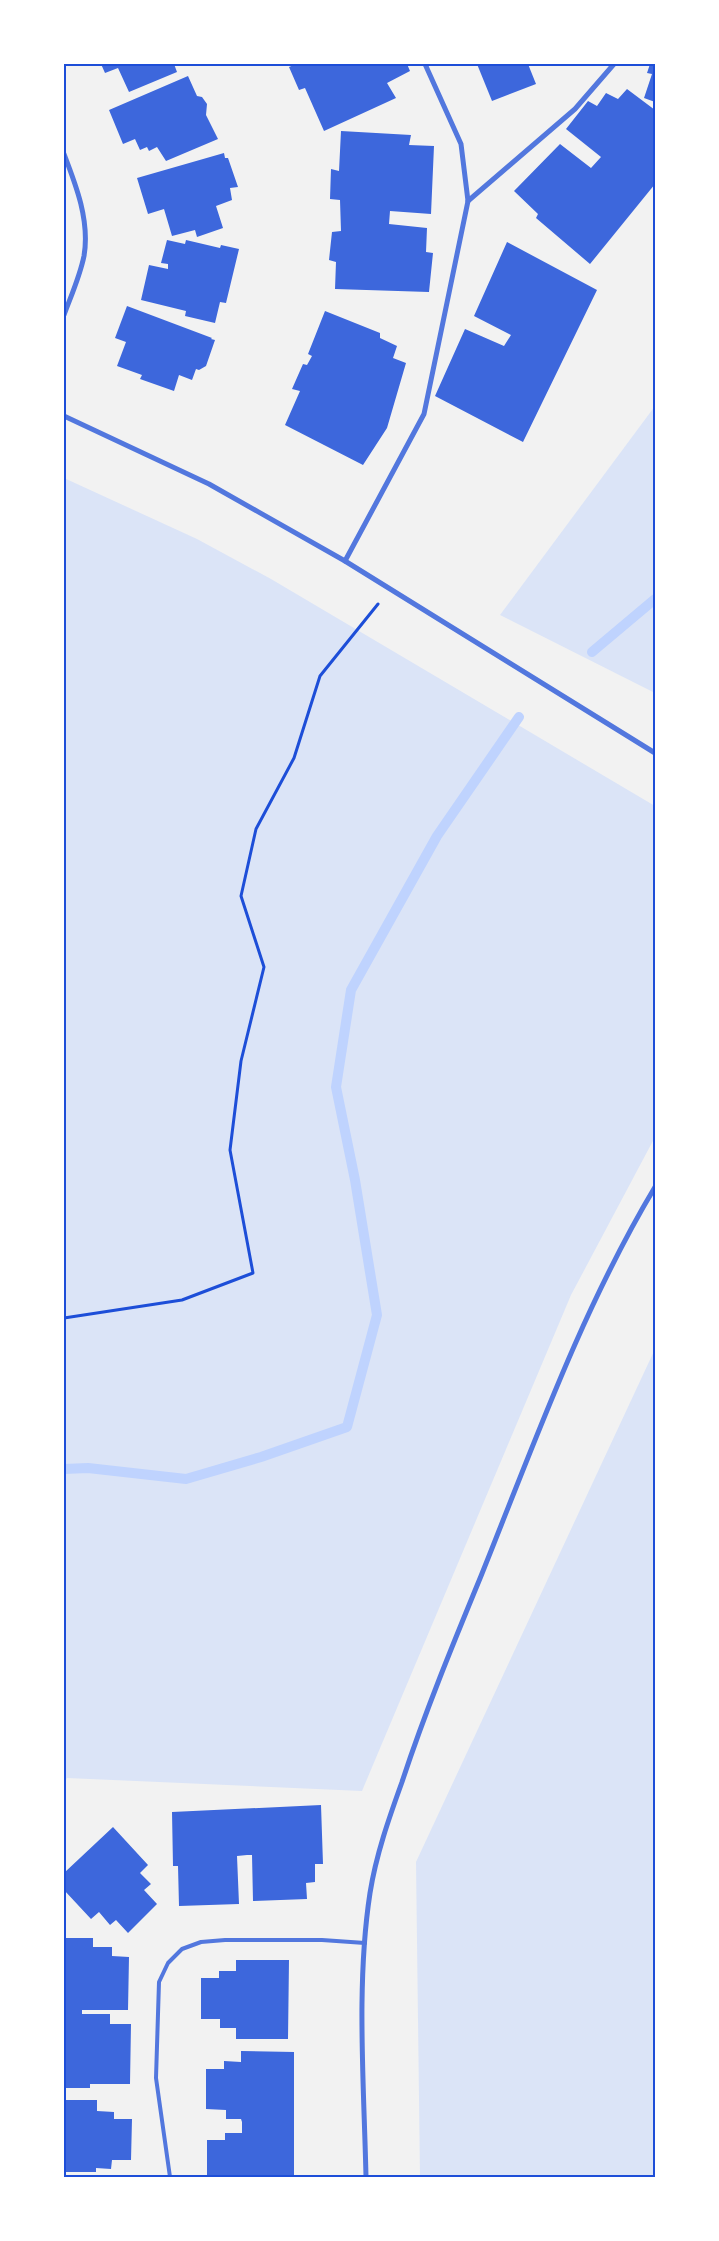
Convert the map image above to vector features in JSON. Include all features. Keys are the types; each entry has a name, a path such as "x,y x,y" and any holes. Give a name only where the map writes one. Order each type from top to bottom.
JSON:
{"street":[{"path":"345,561 424,414 468,201 461,144 425,64"},
{"path":"468,201 575,109 614,64"},
{"path":"64,154 77,190 85,225 84,254 64,315"},
{"path":"64,416 209,484 345,561 389,590 655,752"},
{"path":"366,2177 363,2036 365,1943 370,1892 383,1838 419,1730 579,1334 634,1223 655,1187"}],"lane":[{"path":"170,2177 156,2078 159,1982 168,1963 182,1949 201,1942 225,1940 322,1940 365,1943"}],"path":[{"path":"64,1318 182,1300 253,1273 230,1150 241,1061 264,967 241,896 256,829 294,758 320,676 389,590"}],"shaded area":[{"path":"655,406 655,693 500,615"},
{"path":"64,478 197,539 271,579 655,806 655,1137 571,1295 362,1791 67,1778 64,1784"},
{"path":"655,1349 655,2177 420,2177 416,1862"}],"building":[{"path":"101,64 174,64 177,72 129,92 118,68 105,73"},
{"path":"296,64 407,64 410,71 387,83 396,98 324,131 305,88 299,90 289,67"},
{"path":"477,64 528,64 536,84 492,101"},
{"path":"650,64 655,64 655,102 644,98 652,74 647,73"},
{"path":"188,76 197,96 202,97 207,104 206,115 218,139 166,161 157,147 149,151 147,147 140,150 135,139 123,144 109,110"},
{"path":"627,89 655,110 655,184 590,264 536,218 538,214 514,191 560,144 591,168 601,157 566,129 588,101 597,106 606,93 618,99"},
{"path":"341,131 411,135 409,145 434,146 431,214 390,211 389,224 427,228 426,252 433,253 429,292 335,289 336,262 329,260 332,232 341,231 340,200 330,199 331,169 339,171"},
{"path":"224,153 225,158 228,158 238,187 230,188 232,200 216,206 223,228 197,237 195,230 172,236 164,209 148,214 137,178"},
{"path":"167,240 185,244 186,240 220,248 221,245 239,249 226,303 220,302 215,323 185,316 186,311 141,300 149,265 168,269 168,264 161,263"},
{"path":"507,242 597,290 523,442 435,396 465,329 504,346 511,335 474,316"},
{"path":"127,306 215,340 206,366 199,370 196,369 192,380 179,375 174,391 140,379 142,375 117,366 126,342 115,338"},
{"path":"325,311 380,333 380,338 397,346 393,358 406,363 387,428 363,465 285,425 300,391 292,389 303,364 307,365 312,356 308,354"},
{"path":"321,1805 323,1864 315,1864 315,1882 306,1883 307,1899 253,1901 252,1855 247,1855 237,1856 239,1904 179,1906 178,1866 173,1866 172,1812"},
{"path":"113,1827 148,1865 140,1873 151,1884 144,1890 157,1904 128,1933 116,1920 110,1925 99,1912 91,1919 64,1890 64,1873"},
{"path":"64,1938 93,1938 93,1947 112,1947 112,1956 129,1957 128,2010 82,2010 82,2014 110,2014 110,2024 131,2024 130,2084 90,2084 90,2088 64,2088"},
{"path":"236,1960 289,1960 288,2039 236,2039 236,2028 220,2028 220,2019 201,2019 201,1978 219,1978 219,1971 236,1971"},
{"path":"241,2051 294,2052 294,2177 207,2177 207,2140 225,2140 225,2133 242,2133 242,2122 241,2119 226,2119 226,2110 206,2109 206,2069 224,2069 224,2061 241,2062"},
{"path":"64,2100 97,2100 97,2111 114,2112 114,2119 132,2119 131,2160 112,2160 111,2169 96,2168 96,2172 64,2172"}],"waterway":[{"path":"592,652 655,599"},
{"path":"64,1469 88,1468 186,1479 261,1457 347,1427 377,1315 355,1180 336,1087 351,990 437,836 519,717"}]}
